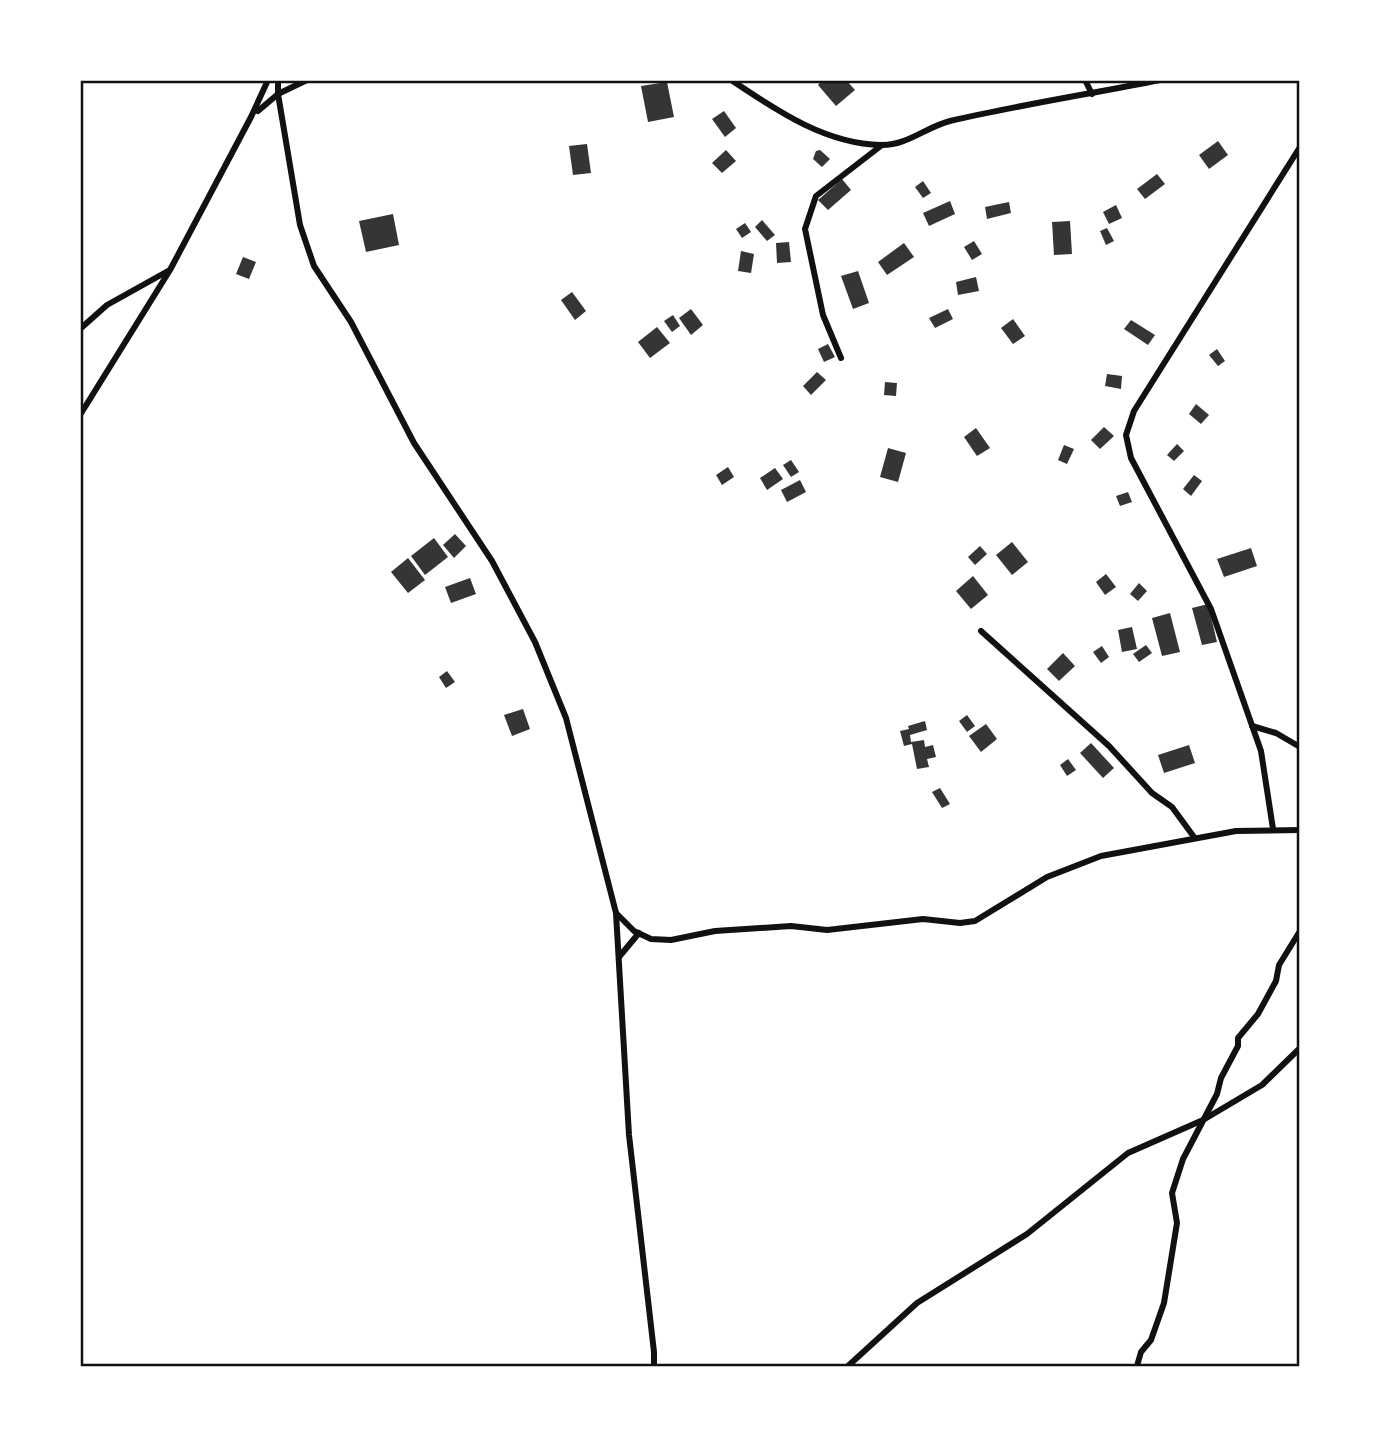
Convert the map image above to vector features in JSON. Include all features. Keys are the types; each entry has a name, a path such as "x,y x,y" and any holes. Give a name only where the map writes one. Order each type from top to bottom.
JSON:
{"street":[{"path":"80,415 170,270 268,80"},
{"path":"278,80 278,94 300,225 314,267 351,322 414,443 492,561 535,642 566,718 616,914 629,1135 654,1367"},
{"path":"251,117 278,94 307,80"},
{"path":"731,80 783,115 846,141 882,145 902,143 935,125 947,122 1160,80"},
{"path":"1085,80 1092,94"},
{"path":"841,358 823,315 805,229 816,196 882,145"},
{"path":"1273,829 1266,773 1211,609 1131,457 1126,435 1134,411 1300,147"},
{"path":"80,329 118,298 170,270"},
{"path":"981,631 1110,746 1152,793 1172,807 1194,837"},
{"path":"1252,726 1276,733 1300,747"},
{"path":"616,914 651,939 671,940 715,932 791,926 827,930 923,919 960,923 975,921 1046,877 1101,856 1236,831 1300,830"},
{"path":"1137,1367 1141,1352 1151,1340 1164,1303 1177,1223 1172,1193 1183,1159 1238,1046 1238,1038 1258,1014 1276,981 1279,965 1300,931"},
{"path":"619,957 639,933"},
{"path":"848,1367 917,1303 1027,1234 1128,1153 1203,1120 1262,1085 1300,1048"}],"building":[{"path":"822,80 846,80 855,90 836,106 818,85"},
{"path":"667,82 674,117 648,122 641,86"},
{"path":"724,111 736,128 725,137 712,119"},
{"path":"1218,141 1228,155 1209,169 1199,155"},
{"path":"587,144 591,173 573,175 569,146"},
{"path":"726,150 736,161 722,173 712,163"},
{"path":"820,150 830,159 822,167 813,159 816,151"},
{"path":"1157,174 1165,184 1145,199 1137,189"},
{"path":"842,179 851,190 828,210 818,200"},
{"path":"923,181 931,193 923,198 915,187"},
{"path":"950,201 955,214 929,226 923,213"},
{"path":"1009,202 1011,213 987,219 985,207"},
{"path":"1116,205 1122,218 1109,224 1103,212"},
{"path":"393,214 399,245 366,252 359,221"},
{"path":"762,220 775,235 767,241 755,227"},
{"path":"1070,221 1072,254 1054,255 1052,222"},
{"path":"745,223 751,232 742,238 736,229"},
{"path":"1107,228 1114,241 1106,245 1100,231"},
{"path":"974,241 982,254 972,260 964,247"},
{"path":"789,242 791,262 777,263 776,243"},
{"path":"904,243 914,257 887,275 878,262"},
{"path":"741,251 754,254 751,273 738,271"},
{"path":"243,257 256,262 249,279 236,274"},
{"path":"858,271 869,303 853,309 841,276"},
{"path":"976,277 979,291 958,295 956,282"},
{"path":"572,292 586,311 575,320 561,300"},
{"path":"691,309 703,325 691,335 679,318"},
{"path":"948,309 953,319 935,328 929,318"},
{"path":"673,315 680,326 672,332 664,321"},
{"path":"1013,319 1025,336 1013,344 1001,328"},
{"path":"1131,320 1155,335 1148,345 1124,329"},
{"path":"657,327 670,343 650,358 638,342"},
{"path":"828,344 835,357 824,362 818,349"},
{"path":"1217,349 1225,361 1218,366 1209,355"},
{"path":"817,372 826,380 811,395 803,386"},
{"path":"1107,374 1122,376 1121,389 1105,386"},
{"path":"885,382 897,383 896,396 884,395"},
{"path":"1196,404 1209,415 1201,424 1189,414"},
{"path":"1104,427 1114,436 1100,449 1091,440"},
{"path":"976,428 990,448 977,456 964,437"},
{"path":"1177,444 1184,451 1174,461 1167,455"},
{"path":"1064,445 1074,449 1067,464 1058,460"},
{"path":"888,448 906,453 898,482 880,477"},
{"path":"791,460 799,472 791,477 783,465"},
{"path":"728,467 734,477 722,485 716,475"},
{"path":"775,468 783,479 767,490 760,478"},
{"path":"1194,475 1202,481 1191,496 1183,489"},
{"path":"800,480 806,492 787,502 781,490"},
{"path":"1128,492 1132,502 1120,506 1116,496"},
{"path":"455,534 466,546 454,558 443,545"},
{"path":"434,538 448,557 425,575 411,556"},
{"path":"1012,542 1028,562 1012,575 996,555"},
{"path":"980,546 987,554 975,565 968,557"},
{"path":"1251,548 1257,566 1224,577 1217,559"},
{"path":"408,558 425,580 408,593 391,572"},
{"path":"1106,574 1116,587 1105,595 1096,582"},
{"path":"973,576 988,595 971,609 956,591"},
{"path":"470,578 476,594 451,603 445,587"},
{"path":"1139,583 1147,591 1138,601 1130,594"},
{"path":"1208,604 1217,642 1202,645 1192,608"},
{"path":"1170,613 1180,652 1162,656 1152,618"},
{"path":"1132,627 1137,649 1122,652 1118,630"},
{"path":"1146,645 1152,653 1139,662 1133,654"},
{"path":"1102,646 1109,657 1101,663 1093,652"},
{"path":"1063,653 1075,666 1059,681 1047,669"},
{"path":"447,671 455,682 446,688 439,677"},
{"path":"523,709 530,729 512,736 504,715"},
{"path":"967,715 975,726 967,732 959,721"},
{"path":"925,721 927,730 910,735 911,742 924,740 925,747 933,745 936,757 927,759 929,767 917,769 912,744 904,746 900,731"},
{"path":"986,724 997,739 981,752 969,736"},
{"path":"1091,743 1114,768 1103,778 1080,753"},
{"path":"1189,745 1195,763 1164,773 1158,755"},
{"path":"1068,759 1076,770 1067,776 1060,765"},
{"path":"940,788 950,804 942,808 932,792"}]}
